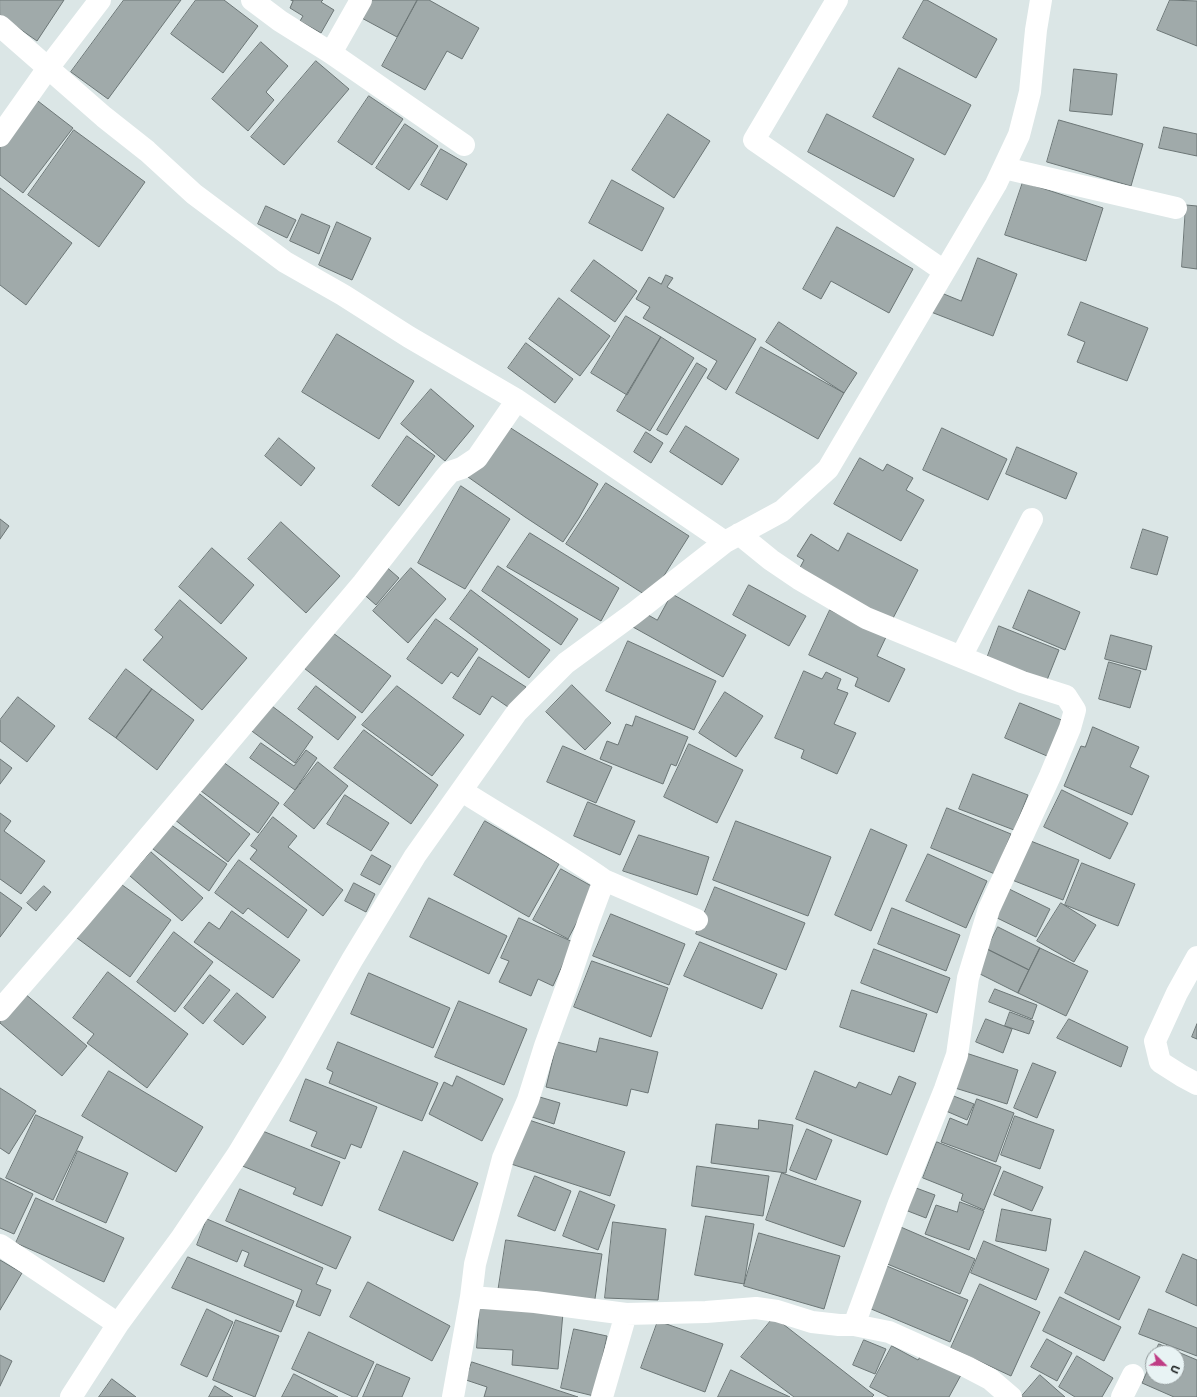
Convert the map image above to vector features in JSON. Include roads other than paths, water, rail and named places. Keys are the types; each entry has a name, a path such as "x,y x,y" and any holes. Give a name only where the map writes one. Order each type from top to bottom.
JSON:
{"street":[{"path":"0,136 48,68 100,0"},
{"path":"252,0 280,22 331,53 464,145"},
{"path":"331,53 361,0"},
{"path":"837,0 754,140 944,271"},
{"path":"71,1397 118,1324 182,1237 238,1154 415,856 517,712 566,663 732,538 782,511 828,469 996,184 1019,135 1030,92 1038,0"},
{"path":"0,26 104,117 148,151 194,194 285,262 343,295 409,337 517,400 732,538 866,618 1022,682 1066,696 1075,710 1070,728 1053,769 989,908 968,978 957,1055 945,1089 899,1203 854,1325"},
{"path":"1004,168 1176,208"},
{"path":"0,1010 80,918 363,583 450,472 462,468 477,458 517,400"},
{"path":"961,657 1032,519"},
{"path":"462,791 604,880 697,920"},
{"path":"453,1397 471,1298 475,1264 503,1158 528,1100 545,1046 604,880"},
{"path":"1197,957 1177,993 1155,1041 1160,1062 1197,1084"},
{"path":"0,1245 118,1324"},
{"path":"471,1298 535,1302 626,1314 706,1312 756,1308 777,1311 812,1322 854,1325 889,1332 967,1367 990,1379 1011,1397"},
{"path":"602,1397 626,1314"},
{"path":"1122,1397 1132,1375"}]}
